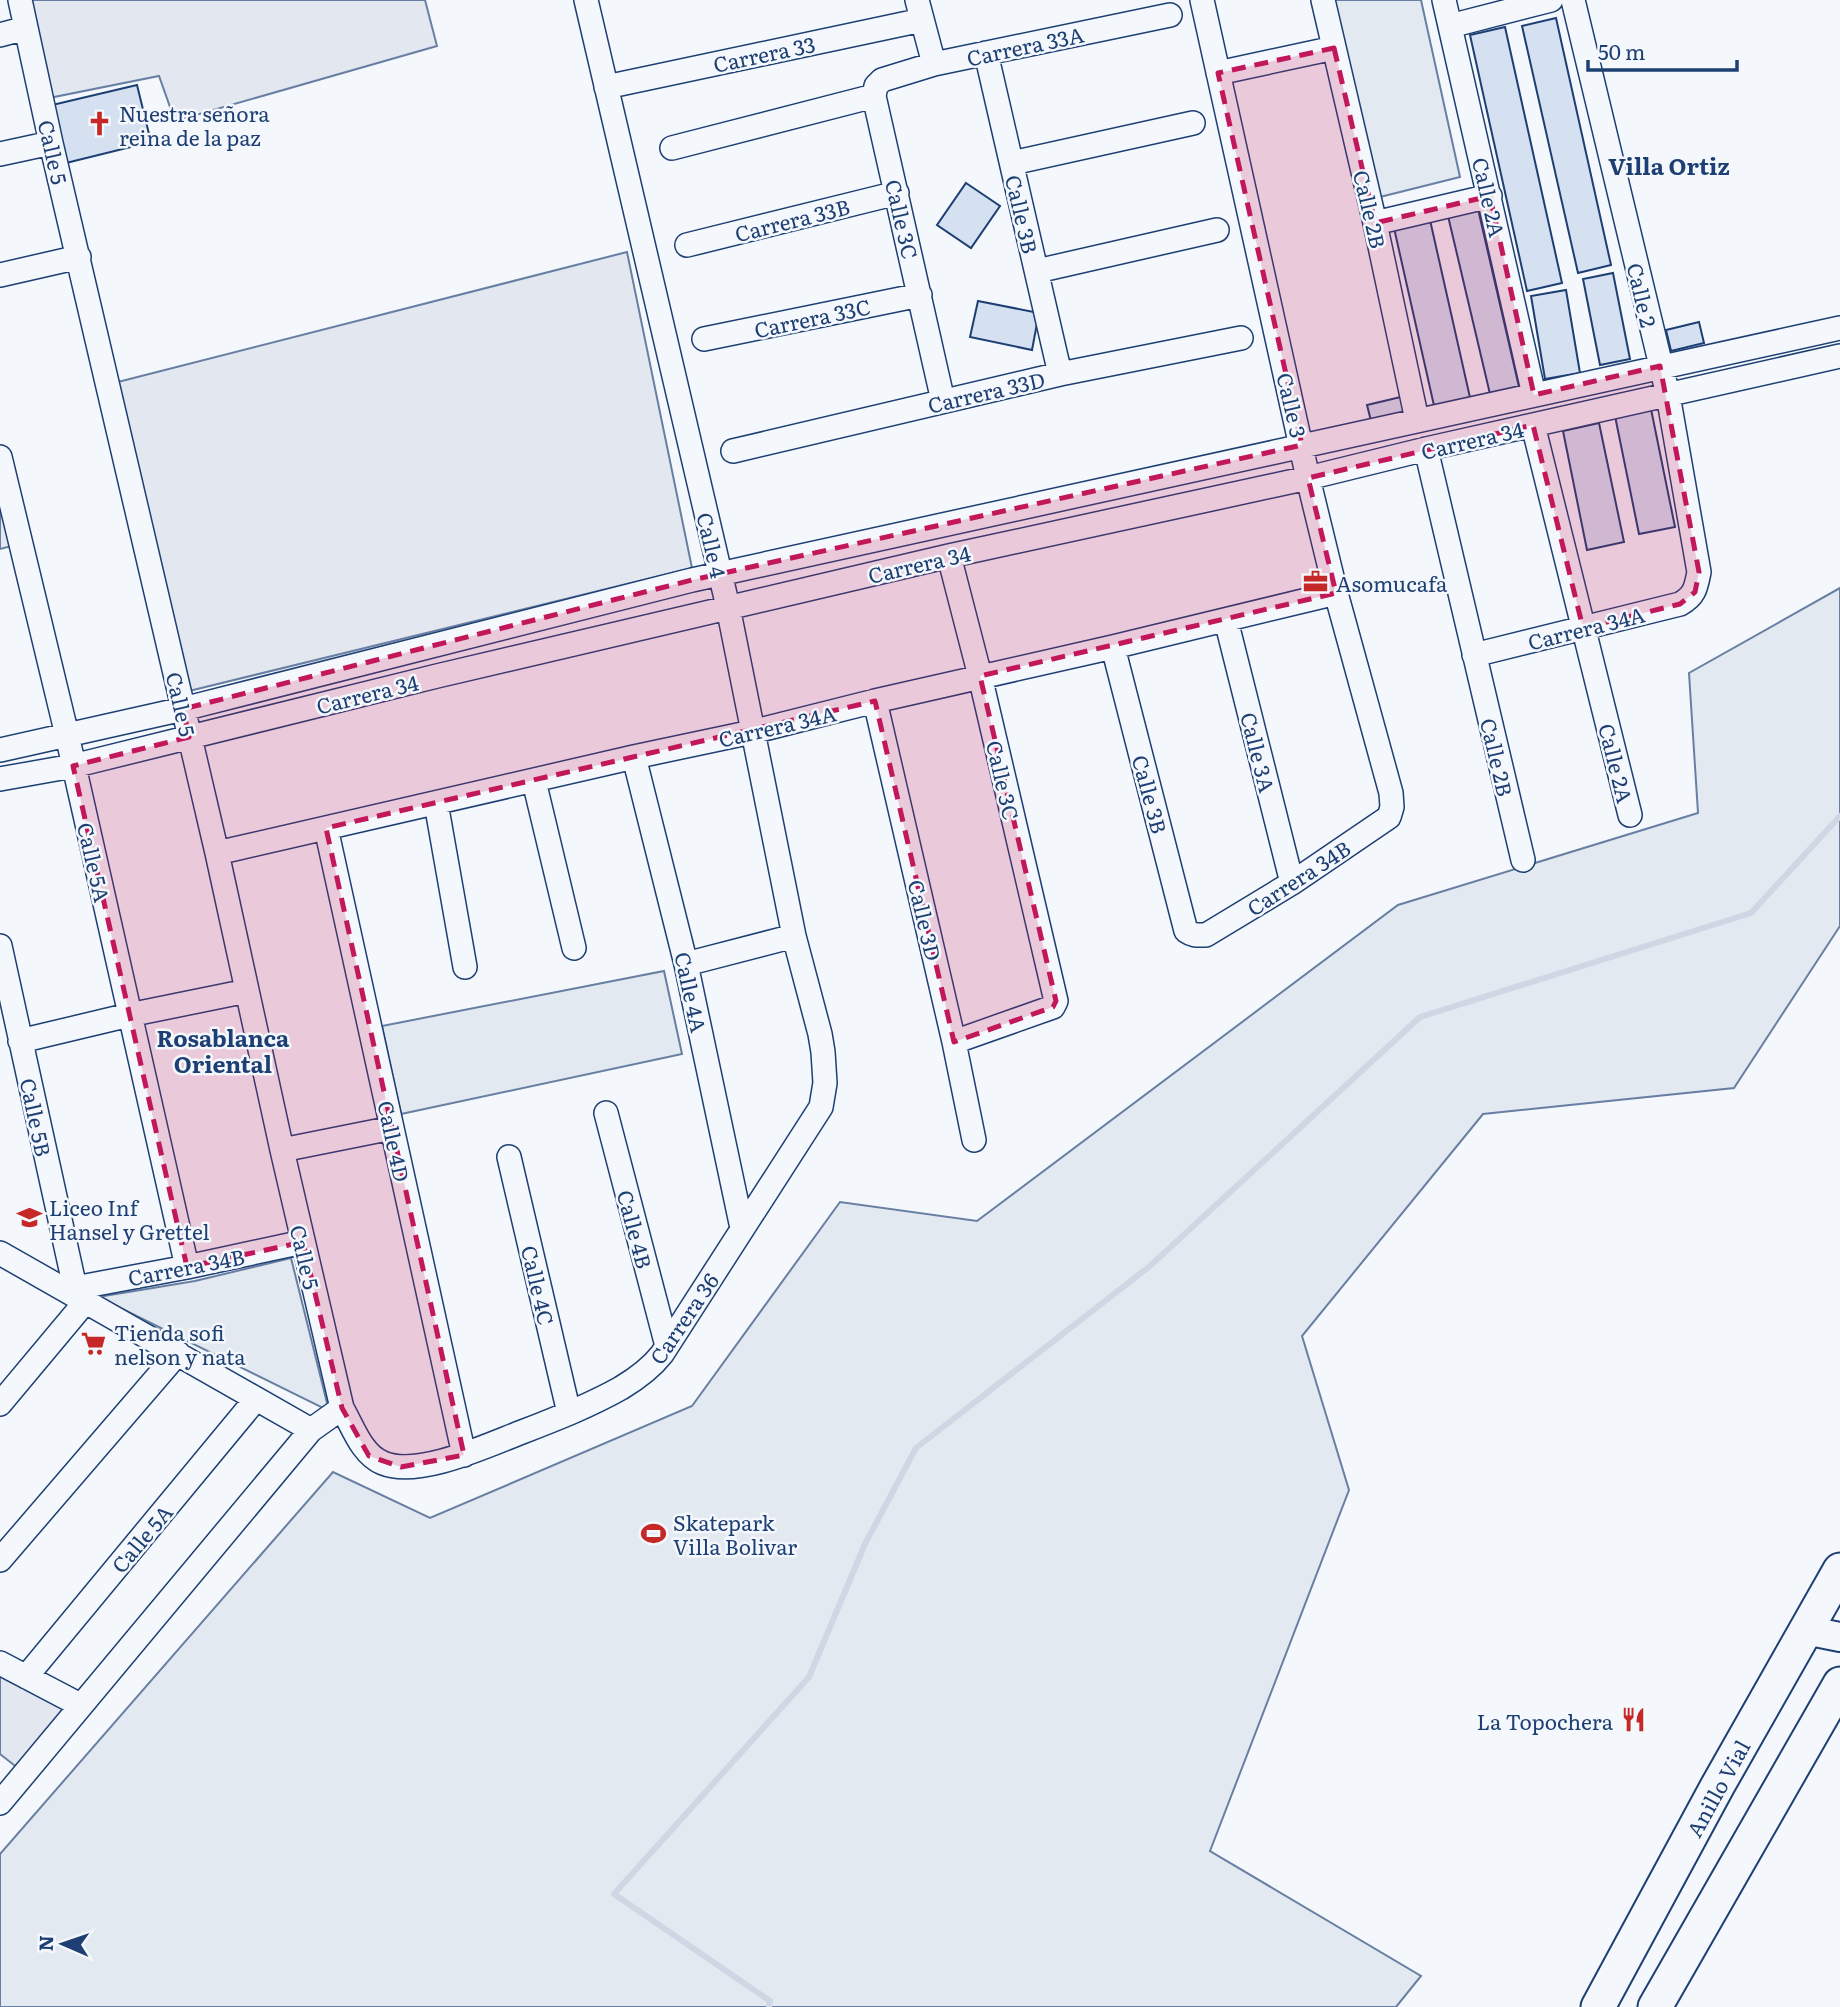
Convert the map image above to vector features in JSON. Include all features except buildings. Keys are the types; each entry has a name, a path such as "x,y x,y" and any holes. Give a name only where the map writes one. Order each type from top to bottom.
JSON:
{"highway":[{"name":"Anillo Vial","path":"1598,2007 1805,1630 1832,1600 1840,1570"},
{"path":"1656,2007 1840,1684"}],"main road":[{"path":"1805,1630 1840,1637"}],"street":[{"name":"Calle 5","path":"20,0 342,1408 369,1456 384,1464 421,1466 464,1455"},
{"name":"Calle 4","path":"587,0 728,607 794,936 823,1052 824,1093"},
{"name":"Calle 3","path":"1202,0 1308,478 1336,593 1391,793 1392,807"},
{"name":"Calle 2B","path":"1323,0 1417,420"},
{"name":"Calle 2A","path":"1444,0 1534,395"},
{"path":"1450,26 1551,0"},
{"name":"Calle 2","path":"1573,0 1668,395 1699,572 1695,592"},
{"path":"920,10 933,64"},
{"name":"Carrera 33","path":"606,87 920,10"},
{"name":"Carrera 33A","path":"673,148 878,88 933,64 1170,15"},
{"path":"0,34 26,28"},
{"path":"1218,73 1334,48"},
{"name":"Calle 3B","path":"986,53 1060,374"},
{"name":"Calle 3C","path":"878,88 897,193 943,401"},
{"path":"1012,163 1194,123"},
{"path":"0,154 51,143"},
{"name":"Carrera 33B","path":"687,245 897,193"},
{"path":"1375,223 1490,195"},
{"path":"1037,271 1217,230"},
{"path":"0,275 79,257"},
{"name":"Carrera 33C","path":"704,340 920,295"},
{"name":"Carrera 34","path":"0,750 183,709 679,583 1840,328"},
{"name":"Carrera 33D","path":"733,451 1060,374 1241,338"},
{"name":"Carrera 34","path":"0,779 73,766 437,676 949,556 1308,478 1840,356"},
{"name":"Calle 2A","path":"1533,425 1630,815"},
{"name":"Calle 2B","path":"1426,449 1522,860"},
{"name":"Calle 5A","path":"0,457 187,1268"},
{"name":"Calle 3C","path":"949,556 1056,1001 1053,1007 954,1042"},
{"name":"Carrera 34A","path":"1474,655 1680,604 1695,592"},
{"name":"Carrera 34A","path":"217,853 752,732 1336,593"},
{"name":"Calle 3A","path":"1226,620 1292,883"},
{"name":"Calle 3B","path":"1113,647 1186,931 1196,936"},
{"name":"Calle 3D","path":"875,701 974,1140"},
{"name":"Calle 4A","path":"634,757 686,964 742,1228"},
{"path":"534,780 574,948"},
{"path":"436,803 465,967"},
{"name":"Carrera 34B","path":"1196,936 1206,934 1292,883 1389,817 1392,807"},
{"name":"Calle 4D","path":"326,828 464,1455"},
{"path":"686,964 794,936"},
{"name":"Calle 5B","path":"0,946 77,1294"},
{"path":"20,1041 247,990"},
{"name":"Carrera 36","path":"464,1455 600,1399 636,1378 657,1361 812,1122 821,1107 824,1093"},
{"name":"Calle 4B","path":"606,1113 667,1346"},
{"path":"282,1150 392,1128"},
{"name":"Calle 4C","path":"509,1157 569,1413"},
{"name":"Carrera 34B","path":"77,1294 303,1242"},
{"path":"0,1253 77,1294 311,1430"},
{"path":"0,1404 77,1294"},
{"path":"0,1560 178,1353"},
{"name":"Calle 5A","path":"26,1677 256,1399"},
{"path":"0,1803 311,1430 342,1408"},
{"path":"0,1662 80,1704"}],"highlighted area":[{"path":"1334,48 1375,223 1490,196 1534,395 1660,366 1699,572 1695,592 1680,604 1583,628 1533,425 1308,478 1336,593 980,676 1056,1001 1053,1007 954,1042 875,701 326,828 464,1455 401,1467 369,1456 342,1408 303,1242 187,1267 73,766 189,737 183,709 692,580 1302,445 1218,73"}],"shaded area":[{"path":"28,0 425,0 437,46 175,121 159,76 49,98"},
{"path":"1330,0 1421,0 1460,177 1376,198"},
{"path":"627,252 692,568 189,691 110,384"},
{"path":"0,483 15,545 0,549"},
{"path":"1840,588 1840,926 1734,1088 1483,1114 1302,1336 1349,1490 1210,1851 1421,1976 1396,2007 0,2007 0,1854 333,1472 430,1518 692,1406 840,1202 977,1221 1398,905 1698,813 1689,673"},
{"path":"664,971 682,1054 401,1114 382,1026"},
{"path":"291,1258 329,1411 98,1297 195,1281"},
{"path":"0,1672 73,1712 19,1769 0,1754"}],"waterway":[{"path":"769,2007 770,2001 614,1894 809,1677 865,1544 916,1448 1150,1266 1420,1017 1751,913 1840,816"}],"place":[{"name":"Nuestra señora reina de la paz","path":"99,124"},
{"name":"Asomucafa","path":"1316,582"},
{"name":"Liceo Inf Hansel y Grettel","path":"29,1218"},
{"name":"Tienda sofi nelson y nata","path":"94,1343"},
{"name":"Skatepark Villa Bolivar","path":"653,1533"},
{"name":"La Topochera","path":"1633,1720"}],"district":[{"name":"Villa Ortiz","path":"1669,165"},
{"name":"Rosablanca Oriental","path":"223,1050"}]}
